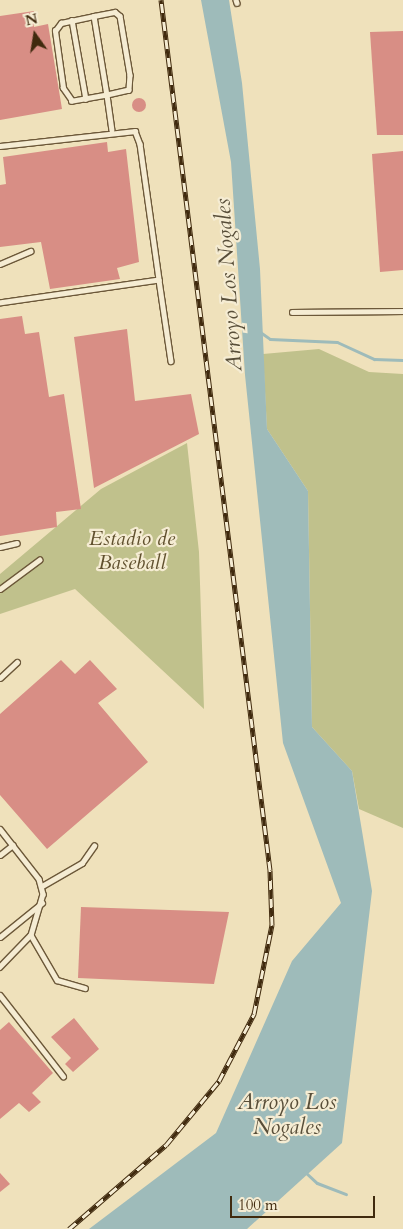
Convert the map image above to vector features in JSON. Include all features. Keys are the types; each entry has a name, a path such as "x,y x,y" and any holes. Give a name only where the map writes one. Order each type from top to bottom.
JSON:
{"lane":[{"path":"115,12 120,16 130,75 129,90 86,99 69,99 63,88 54,34 59,24 94,16 115,12"},
{"path":"94,16 112,130"},
{"path":"72,20 86,99"},
{"path":"0,146 130,129 140,144 171,361"},
{"path":"0,264 30,251"},
{"path":"0,303 159,280"},
{"path":"292,312 403,311"},
{"path":"0,547 17,543"},
{"path":"0,589 39,560"},
{"path":"0,678 17,662"},
{"path":"0,829 42,886 42,903 31,935 0,967"},
{"path":"0,856 13,845"},
{"path":"42,886 82,863 94,846"},
{"path":"0,937 42,903"},
{"path":"31,935 57,980 85,988"},
{"path":"0,994 63,1076"}],"green space":[{"path":"319,349 369,372 403,374 403,828 359,809 352,771 312,727 308,491 267,429 263,354"},
{"name":"Estadio de Baseball","path":"187,443 199,552 204,709 75,589 0,614 0,574 101,489"}],"water":[{"name":"Arroyo Los Nogales","path":"201,0 229,0 242,83 260,269 267,429 308,491 312,727 352,771 372,891 342,1143 247,1229 89,1229 216,1133 292,961 341,903 283,743 245,375 231,162"}],"building":[{"path":"34,11 34,27 48,24 62,109 0,120 0,16"},
{"path":"403,31 403,135 377,135 370,32"},
{"path":"136,98 142,98 146,105 142,112 136,112 132,108 132,102"},
{"path":"107,142 108,152 126,149 139,262 117,268 120,279 50,289 41,242 0,247 0,185 6,184 3,157"},
{"path":"403,151 403,270 380,272 372,154"},
{"path":"22,316 25,334 39,332 49,397 64,394 81,509 56,512 57,527 0,536 0,319"},
{"path":"127,329 135,401 191,394 199,434 94,488 74,337"},
{"path":"61,660 75,674 90,660 117,689 98,703 148,762 47,849 0,795 0,714"},
{"path":"81,907 229,912 214,984 78,978"},
{"path":"74,1018 99,1049 73,1072 65,1064 71,1058 51,1037"},
{"path":"9,1022 53,1073 32,1093 41,1102 29,1112 19,1103 0,1119 0,1030"},
{"path":"0,1173 10,1184 0,1192"}],"waterway":[{"path":"260,332 270,339 337,342 374,359 403,360"},
{"path":"305,1172 317,1183 346,1194"}],"railway":[{"path":"69,1229 166,1145 219,1081 254,1014 272,925 270,870 161,0"}]}
